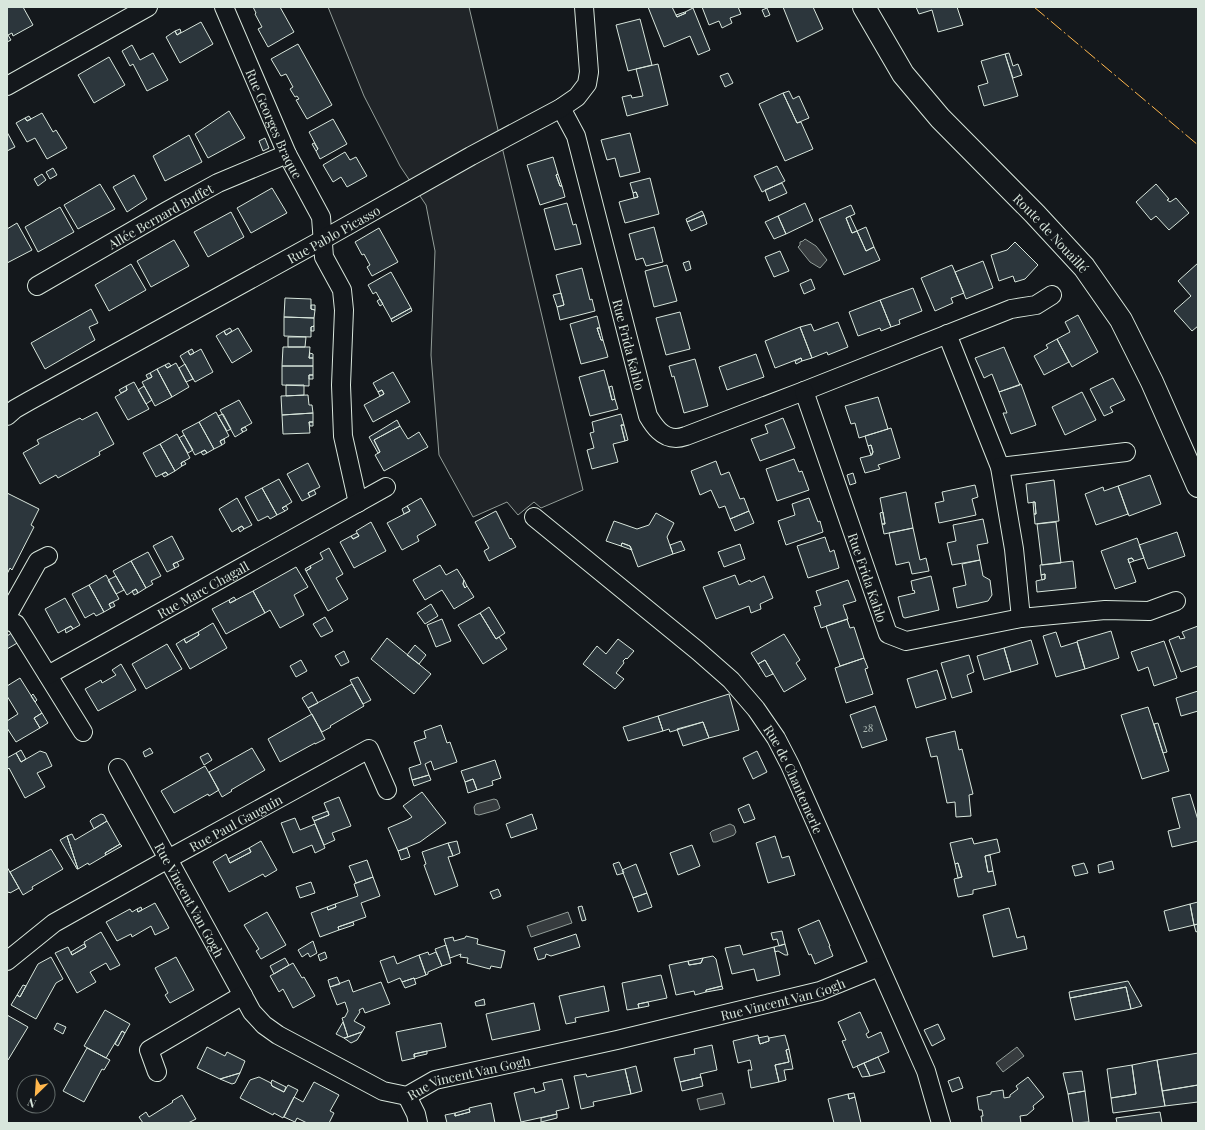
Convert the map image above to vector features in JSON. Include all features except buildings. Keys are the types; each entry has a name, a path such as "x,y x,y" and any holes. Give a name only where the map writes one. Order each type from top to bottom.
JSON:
{"street":[{"path":"7,86 148,7"},
{"name":"Rue Georges Braque","path":"224,7 287,154 321,216 322,240"},
{"name":"Rue Pablo Picasso","path":"7,416 15,409 471,156 561,108 577,97 587,84 589,72 584,7"},
{"name":"Route de Nouaillé","path":"864,7 903,74 940,118 1035,214 1084,267 1121,320 1152,382 1198,486"},
{"name":"Rue Frida Kahlo","path":"561,108 576,136 648,416 655,428 666,435 676,438 686,436 1011,310 1036,305 1052,295"},
{"name":"Allée Bernard Buffet","path":"37,286 218,183 287,154"},
{"path":"322,240 324,257 342,290 344,310 341,385 343,436 358,503"},
{"path":"947,334 1000,467 1014,549 1020,618"},
{"name":"Rue Frida Kahlo","path":"804,391 888,634 906,641 1020,618 1105,610 1149,611 1176,601"},
{"path":"1000,467 1126,452"},
{"name":"Rue Marc Chagall","path":"48,675 386,487"},
{"name":"Rue de Chantemerle","path":"534,517 731,680 756,709 776,738 790,765 926,1071 941,1123"},
{"path":"7,616 38,561 48,556"},
{"path":"7,620 16,624 83,732"},
{"name":"Rue Paul Gauguin","path":"7,961 54,923 168,858 369,749 387,790"},
{"name":"Rue Vincent Van Gogh","path":"118,768 252,1012 264,1025 278,1035 383,1090 407,1096 435,1080 617,1040 820,991 879,967"},
{"path":"157,1072 149,1050 243,995"},
{"path":"407,1096 416,1114 418,1123"}],"shaded area":[{"path":"328,7 469,7 583,490 541,508 534,502 518,515 507,502 473,517 439,455 431,355 435,251 426,205 400,166 364,96"},
{"path":"805,239 816,246 827,260 820,268 810,262 798,247 800,242"},
{"path":"494,799 497,800 500,808 479,815 475,814 474,807 476,804"},
{"path":"730,824 734,826 736,832 734,835 713,842 710,833"},
{"path":"568,912 572,923 531,937 527,926"},
{"path":"1017,1047 1024,1056 1003,1072 996,1063"},
{"path":"722,1093 725,1104 700,1110 697,1099"}],"power":[{"path":"1034,7 1198,145"}]}
